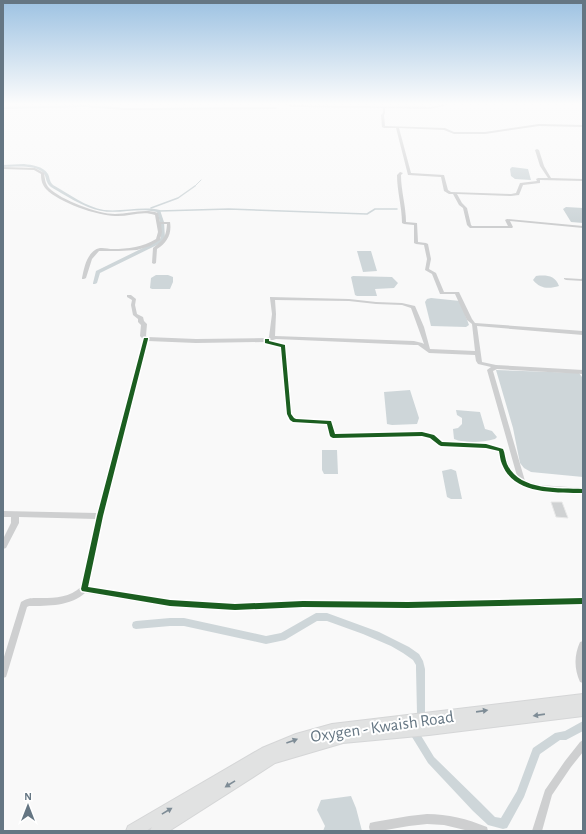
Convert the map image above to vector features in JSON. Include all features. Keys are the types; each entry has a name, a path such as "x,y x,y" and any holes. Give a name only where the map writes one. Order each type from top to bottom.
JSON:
{"main road":[{"name":"Oxygen - Kwaish Road","path":"133,831 266,752 296,740 332,730 583,700"},
{"name":"Oxygen - Kwaish Road","path":"157,831 272,758 343,737 429,729 583,710"}],"street":[{"path":"401,143 409,174 443,176 446,191 454,193 511,195 518,194 521,184 539,182 538,179 583,180"},
{"path":"537,150 542,166 550,179"},
{"path":"3,168 36,169 42,174 44,183 52,191 92,211 115,215 157,214 160,236 158,240 150,245 120,250 97,250 92,254 88,261 84,278"},
{"path":"401,174 399,175 399,187 404,211 404,223 416,224 416,243 426,244 429,259 427,270 434,272 442,293 457,293 470,320 474,324 480,363 496,367 583,372"},
{"path":"454,193 460,204 465,208 469,225 471,227 511,227 507,220 583,227"},
{"path":"154,263 155,248 167,239 169,232 169,223 159,223"},
{"path":"566,279 583,279"},
{"path":"3,674 24,605 28,602 61,600 80,593 84,589 100,516 146,339 143,336 144,324 140,322 141,318 135,315 133,305 134,299 129,296"},
{"path":"428,349 413,307 402,304 349,300 272,298 274,314 270,339 267,342 283,346 289,411 292,419 301,422 329,422 333,436 422,434 432,436 441,444 486,446 501,450 505,465 512,475 523,484 538,488 583,491"},
{"path":"474,324 583,333"},
{"path":"146,339 196,341 270,339 276,337 414,343 420,344 431,351 478,353"},
{"path":"496,367 490,370 491,376 523,484"},
{"path":"3,514 100,516"},
{"path":"3,546 15,523 15,515"},
{"path":"84,589 170,603 235,607 303,604 408,605 583,601"},
{"path":"583,645 580,653 580,671 583,678"},
{"path":"537,831 548,793 583,745"},
{"path":"374,831 374,827 421,820 443,820 461,823 483,831"}],"shaded area":[{"path":"512,167 528,169 531,180 515,179 511,176 510,169"},
{"path":"566,207 583,208 583,223 571,222 563,209"},
{"path":"357,251 371,251 377,271 363,272"},
{"path":"156,275 168,275 173,277 173,282 170,289 150,288 151,278"},
{"path":"536,276 550,276 559,286 552,288 542,287 533,280"},
{"path":"351,277 392,277 398,283 394,288 375,289 377,296 357,296 355,295"},
{"path":"431,298 460,301 469,325 466,327 431,326 425,302 427,299"},
{"path":"496,370 579,373 582,377 583,477 531,472 524,468 520,463 513,428"},
{"path":"410,390 419,418 417,424 387,424 384,392"},
{"path":"456,410 480,412 485,429 492,431 497,437 495,439 474,442 464,442 454,439 453,429 458,428 462,424 462,418 457,415"},
{"path":"322,450 337,450 338,474 324,474 322,470"},
{"path":"451,469 456,471 462,499 451,499 447,497 442,471"},
{"path":"351,796 362,831 323,831 325,826 317,810 321,800"}],"building":[{"path":"551,502 562,502 568,518 556,517"}],"waterway":[{"path":"3,166 31,166 38,168 47,175 48,182 52,186 90,207 104,211 147,209 159,211 162,222 163,238 157,243 98,272 95,283"},
{"path":"195,186 201,180"},
{"path":"151,208 178,198 195,186"},
{"path":"159,211 229,209 367,214 375,209 397,209"},
{"path":"136,625 184,622 266,640 282,637 316,617 327,617 379,636 394,643 416,657 421,669 421,713"},
{"path":"417,737 431,760 477,807 492,821 503,824 521,794 536,751 558,736 566,735 583,726"}],"cycle path":[{"path":"146,339 100,516 84,589 170,603 235,607 303,604 408,605 583,601"},
{"path":"267,340 267,342 283,346 289,414 295,421 329,422 333,436 422,434 432,436 441,444 486,446 501,450 505,465 511,474 519,481 550,490 583,491"}]}
